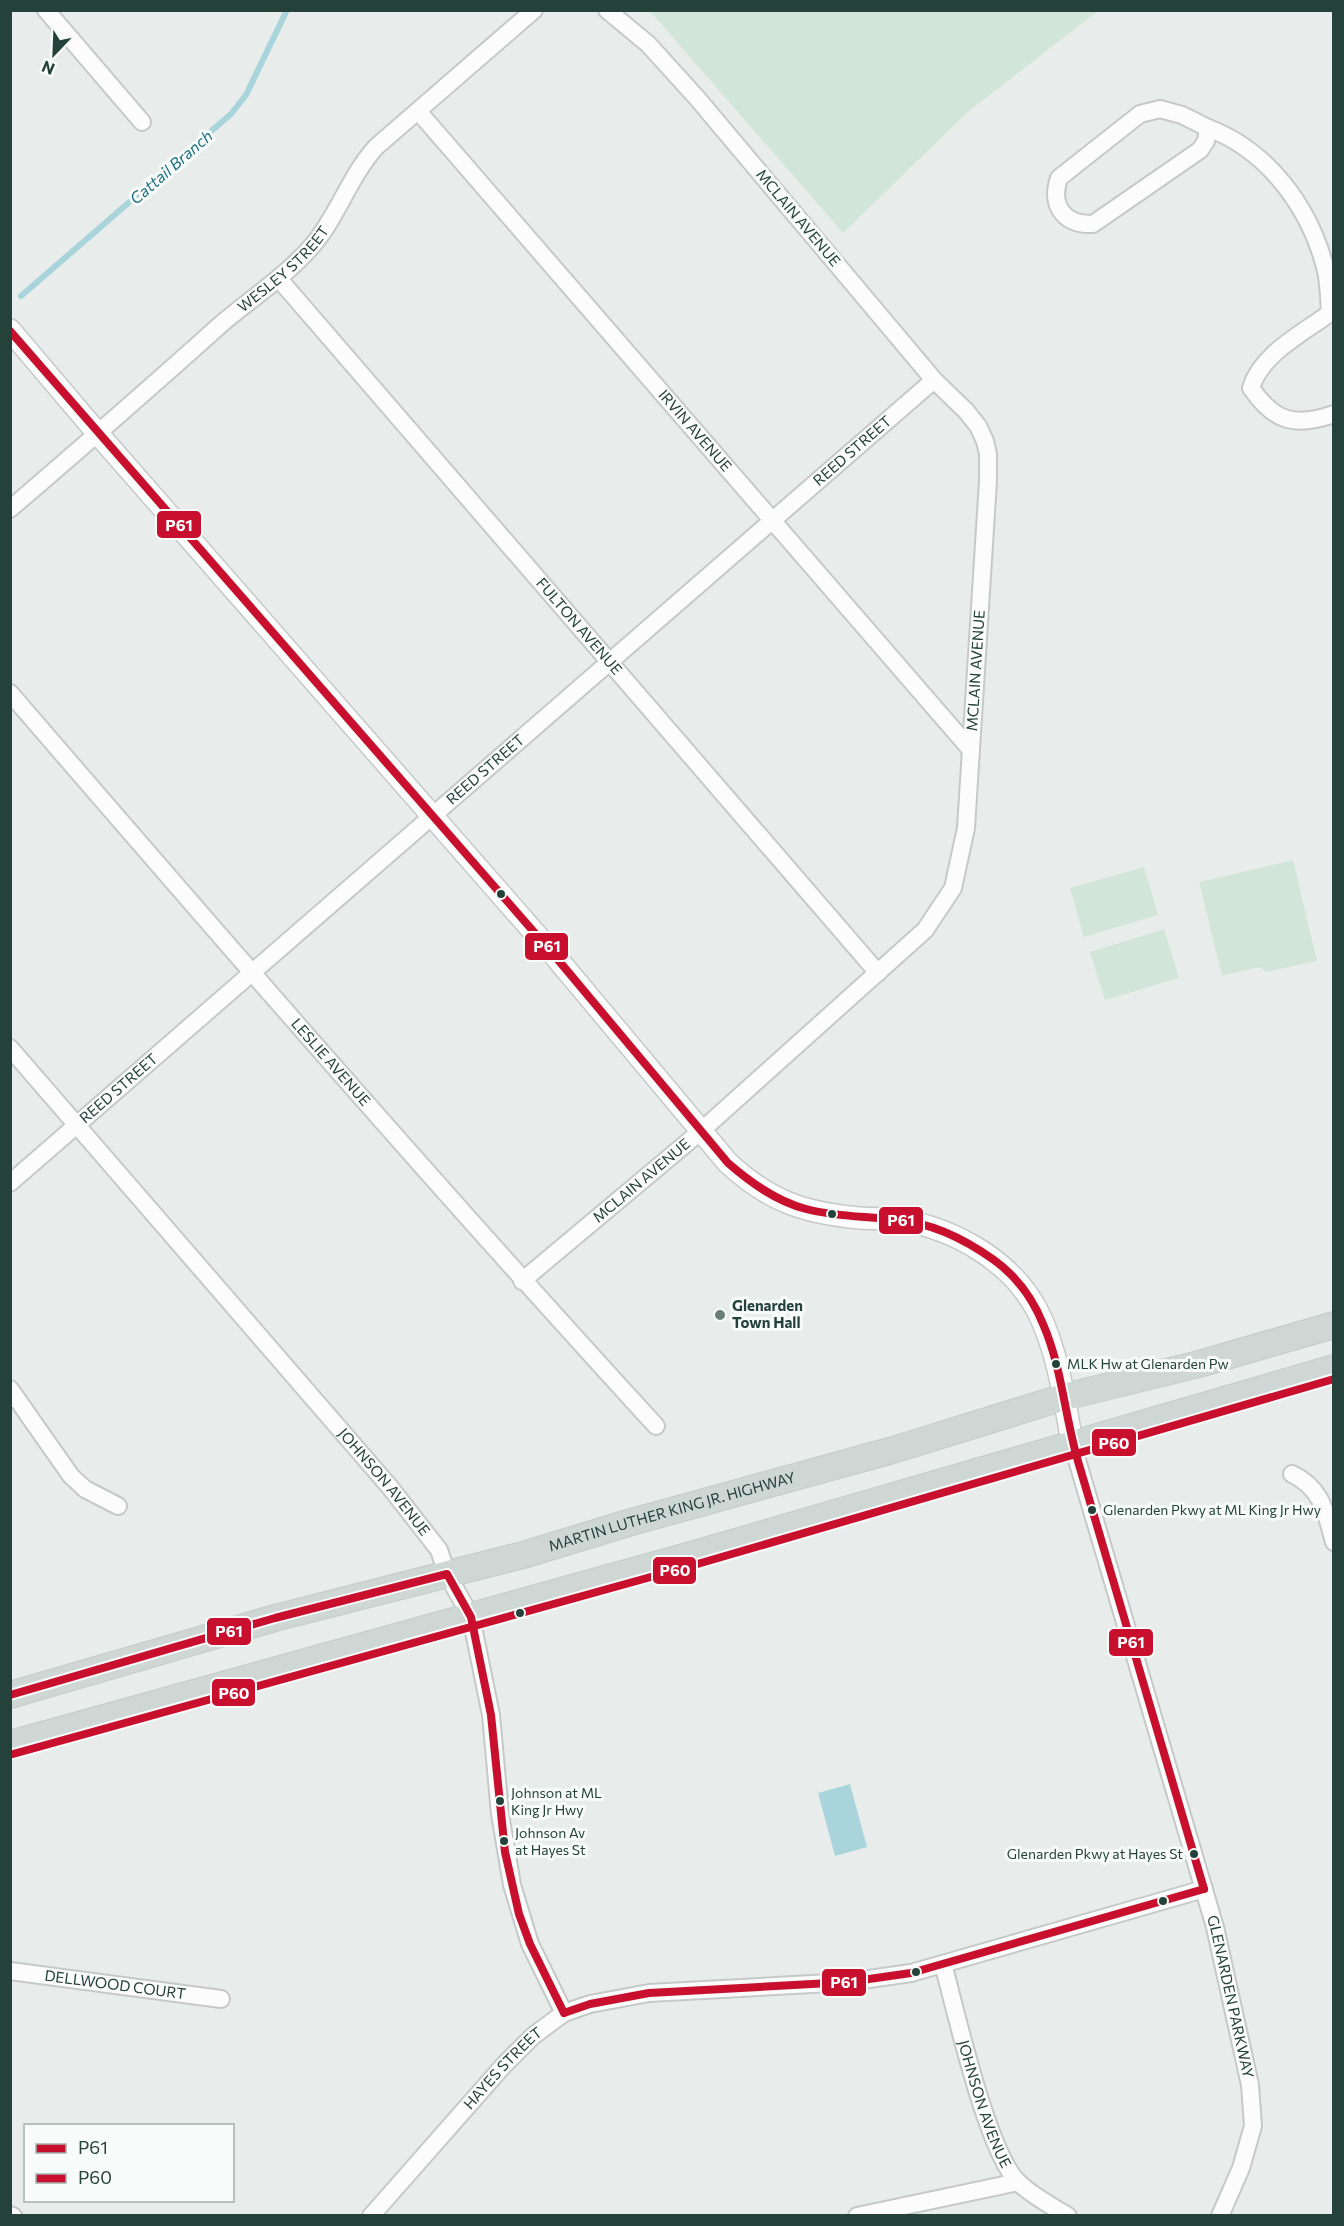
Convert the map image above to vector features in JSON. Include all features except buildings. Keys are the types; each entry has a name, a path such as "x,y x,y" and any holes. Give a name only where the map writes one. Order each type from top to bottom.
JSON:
{"main road":[{"name":"MARTIN LUTHER KING JR. HIGHWAY","path":"10,1695 275,1618 447,1574 882,1453 1064,1397 1199,1364 1334,1325"},
{"path":"10,1744 471,1617 1334,1368"}],"street":[{"path":"46,10 142,123"},
{"name":"WESLEY STREET","path":"10,509 99,435 221,324 279,279 322,233 366,158 534,10"},
{"name":"MCLAIN AVENUE","path":"522,1281 701,1131 925,930 953,888 966,828 984,558 988,454 978,426 934,380 697,98 648,44 607,10"},
{"path":"1208,128 1206,141 1200,150 1093,224 1082,225 1071,220 1055,202 1055,191 1059,178 1140,114 1160,109 1182,115 1237,141 1265,162 1299,207 1330,268 1332,314 1261,366 1251,388 1258,399 1285,420 1308,423 1334,414"},
{"name":"IRVIN AVENUE","path":"418,111 971,750"},
{"name":"FULTON AVENUE","path":"279,279 879,972"},
{"name":"GLENARDEN PARKWAY","path":"10,330 99,435 433,816 701,1131 746,1179 778,1201 818,1213 900,1220 926,1226 964,1241 998,1263 1012,1276 1037,1310 1064,1397 1072,1443 1204,1889 1253,2104 1253,2126 1248,2149 1220,2216"},
{"name":"REED STREET","path":"10,1183 934,380"},
{"name":"LESLIE AVENUE","path":"10,693 252,974 522,1281 656,1426"},
{"name":"JOHNSON AVENUE","path":"10,1048 417,1520 439,1550 447,1574 471,1617 491,1715 500,1814 512,1885 530,1944 564,2013"},
{"path":"10,1389 71,1476 85,1489 118,1506"},
{"path":"1292,1474 1310,1484 1322,1500 1334,1542"},
{"name":"HAYES STREET","path":"371,2216 503,2066 533,2036 564,2013 590,2004 649,1993 848,1982 911,1973 1204,1889"},
{"name":"JOHNSON AVENUE","path":"943,1964 984,2108 1004,2159 1018,2181 1068,2216"},
{"name":"DELLWOOD COURT","path":"10,1971 221,1999"},
{"path":"856,2216 1018,2181"}],"green space":[{"path":"650,11 1098,11 969,111 843,233"},
{"path":"1293,860 1317,961 1267,972 1259,967 1222,976 1199,882"},
{"path":"1144,867 1158,915 1084,937 1070,888"},
{"path":"1164,929 1179,978 1105,1000 1090,952"}],"water":[{"path":"850,1784 867,1847 835,1856 818,1793"}],"waterway":[{"name":"Cattail Branch","path":"21,296 231,114 246,95 287,10"}],"transit line":[{"name":"P61","path":"10,331 554,955 728,1163 764,1190 795,1206 829,1214 910,1222 948,1234 994,1260 1010,1273 1023,1289 1039,1315 1050,1341 1075,1450 1204,1889"},
{"name":"P60","path":"13,1754 694,1565 1334,1379"},
{"name":"P61","path":"10,1695 275,1618 447,1574 471,1617 491,1715 505,1852 519,1914 530,1944 564,2013"},
{"name":"P61","path":"564,2013 590,2004 649,1993 848,1982 911,1973 1204,1889"}],"place":[{"name":"Glenarden Town Hall","path":"720,1315"},
{"name":"MLK Hw at Glenarden Pw","path":"1056,1364"},
{"name":"Glenarden Pkwy at ML King Jr Hwy","path":"1092,1510"},
{"name":"Johnson at ML King Jr Hwy","path":"500,1801"},
{"name":"Johnson Av at Hayes St","path":"504,1841"},
{"name":"Glenarden Pkwy at Hayes St","path":"1194,1854"}]}
